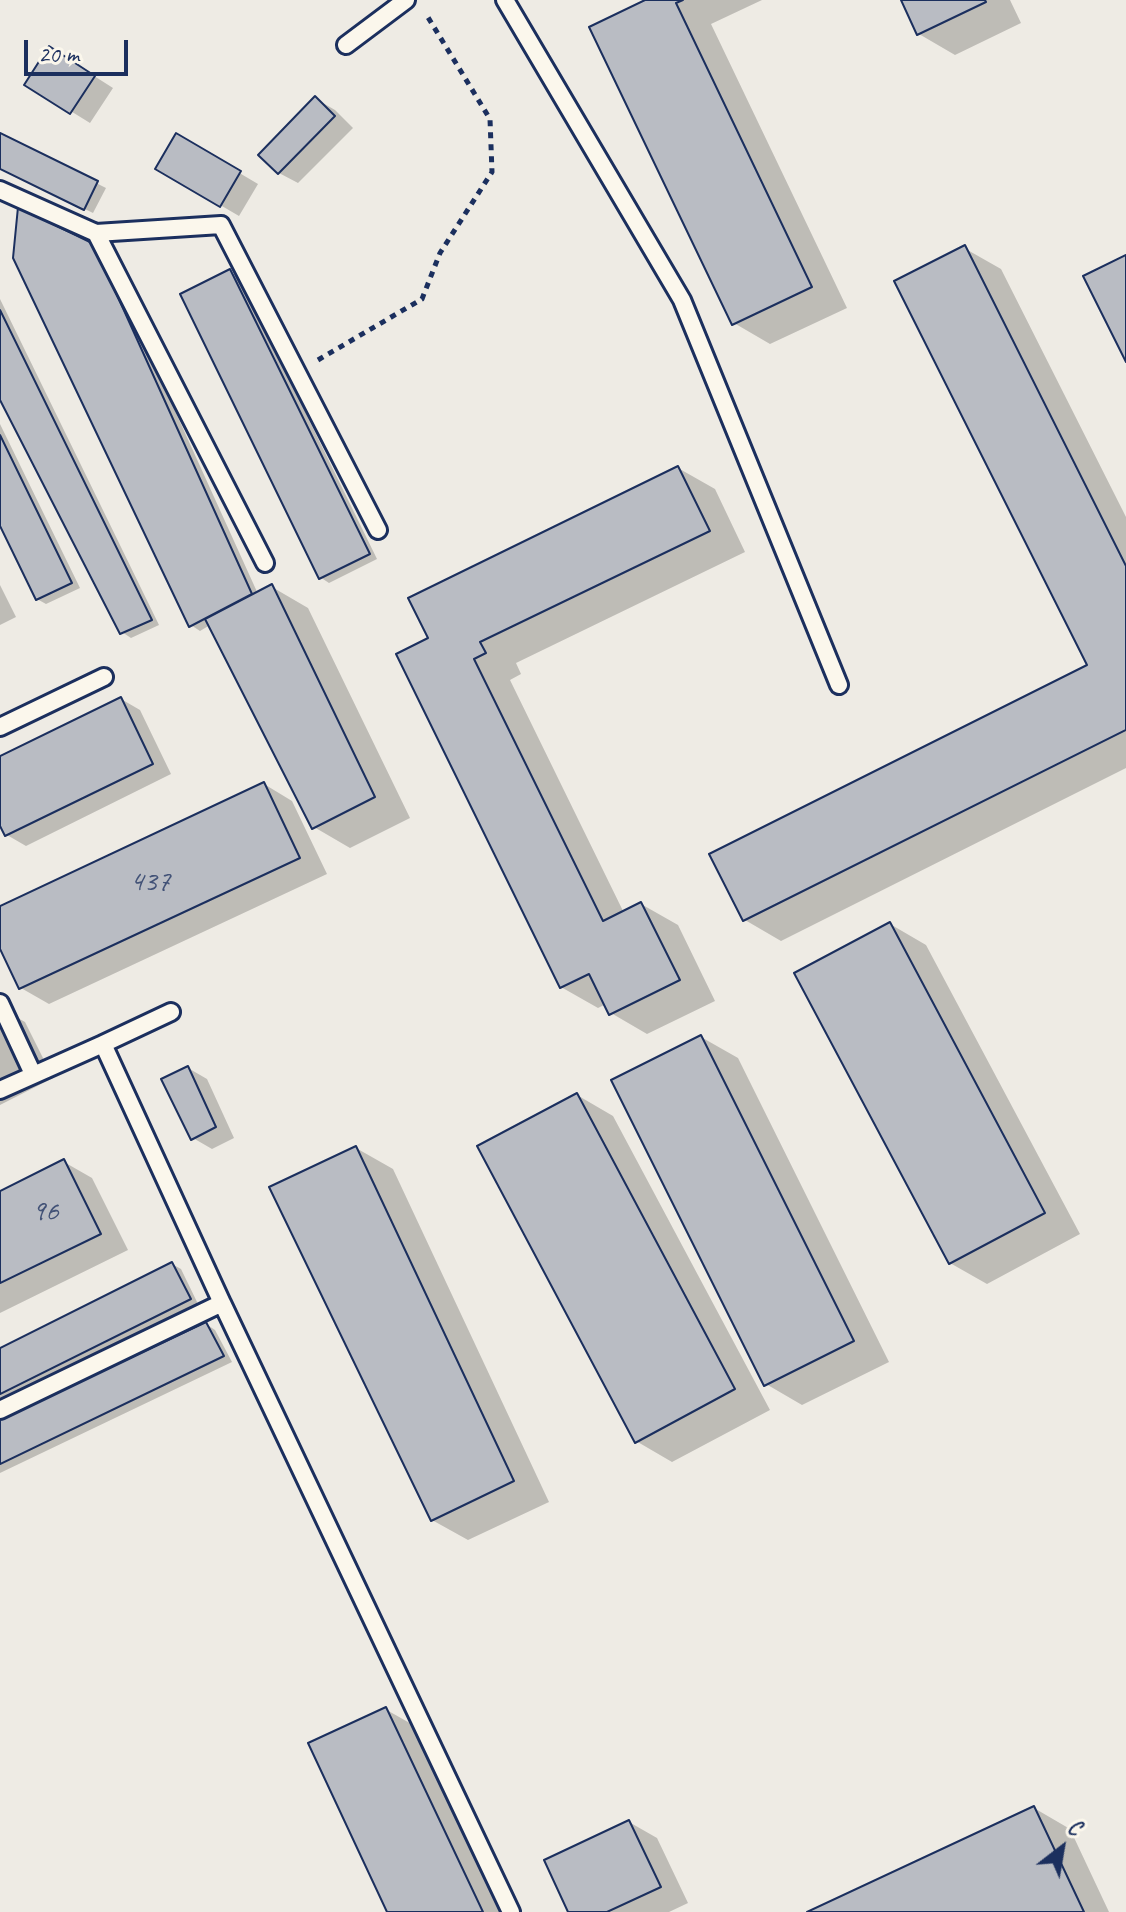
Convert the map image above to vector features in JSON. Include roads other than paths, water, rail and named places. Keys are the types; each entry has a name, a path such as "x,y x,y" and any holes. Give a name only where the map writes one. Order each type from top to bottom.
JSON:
{"lane":[{"path":"346,45 406,0"},
{"path":"505,0 682,300 839,685"},
{"path":"0,190 96,233 221,225 378,530"},
{"path":"96,233 265,563"},
{"path":"0,727 104,677"},
{"path":"0,1003 33,1074"},
{"path":"0,1090 171,1012"},
{"path":"103,1044 222,1303 511,1912"},
{"path":"0,1410 222,1303"}]}
